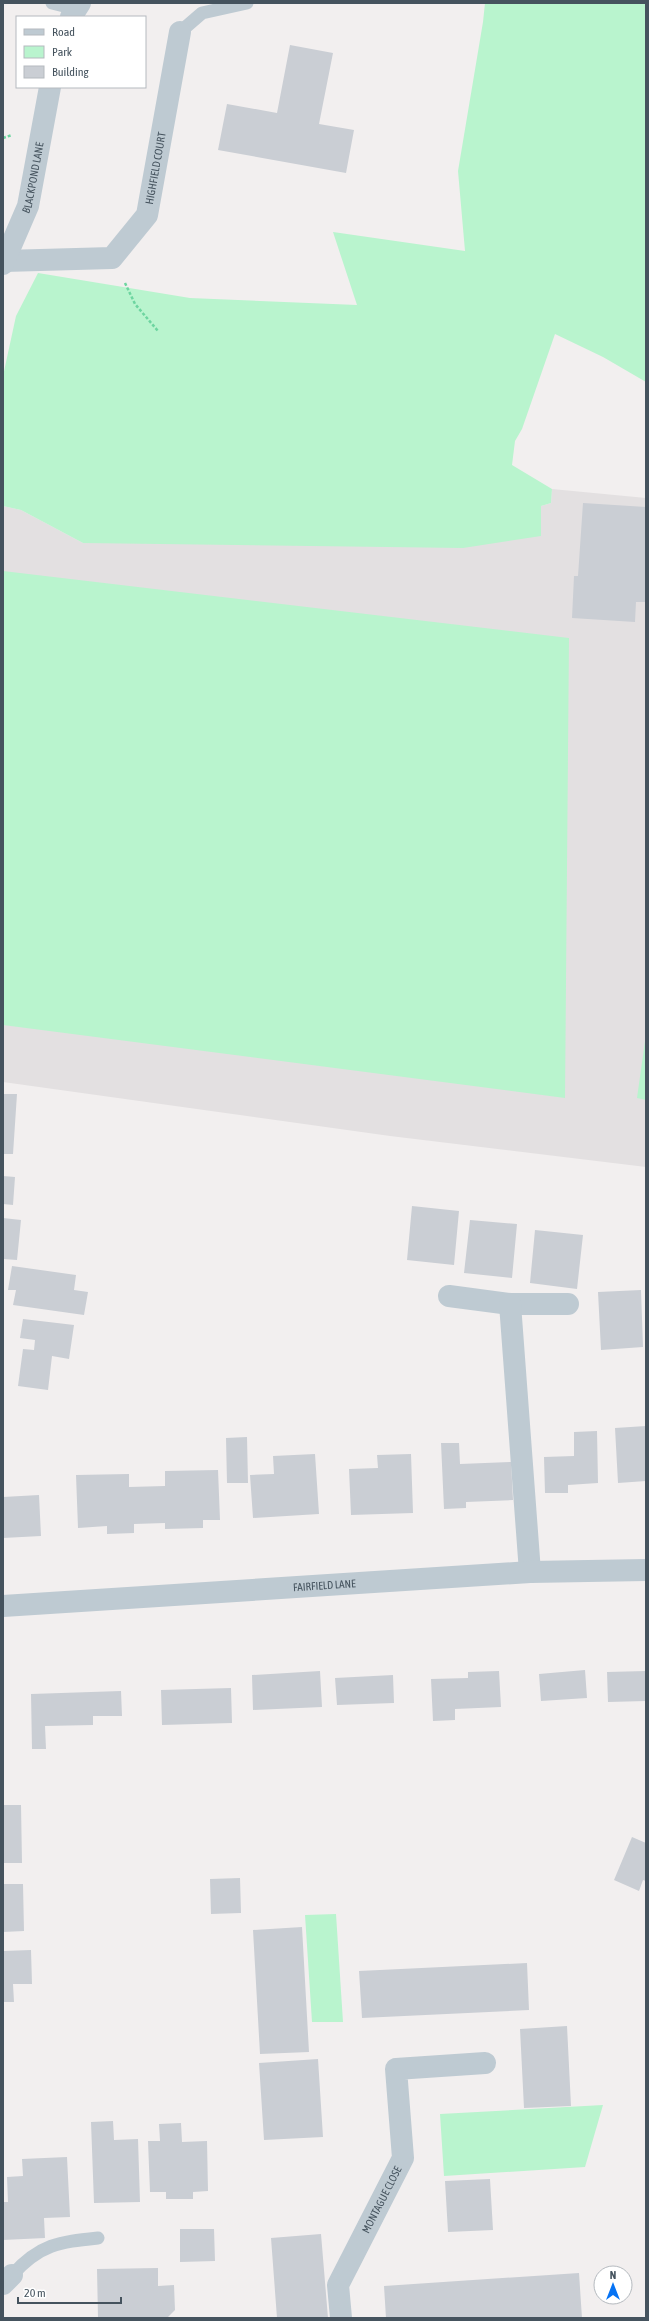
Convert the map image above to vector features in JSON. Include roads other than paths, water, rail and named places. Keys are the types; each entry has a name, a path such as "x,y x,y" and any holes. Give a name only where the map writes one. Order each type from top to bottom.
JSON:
{"street":[{"name":"HIGHFIELD COURT","path":"3,263 112,258 147,215 180,32"},
{"name":"BLACKPOND LANE","path":"3,263 28,206 50,88"},
{"path":"449,1296 510,1304 568,1304"},
{"path":"510,1304 530,1572"},
{"name":"FAIRFIELD LANE","path":"3,1606 530,1572 646,1570"},
{"name":"MONTAGUE CLOSE","path":"341,2318 338,2285 404,2158 396,2069 485,2062"}],"lane":[{"path":"52,3 76,10"},
{"path":"180,32 202,13 247,3"},
{"path":"8,2280 24,2261 40,2250 63,2241 98,2238"}]}
